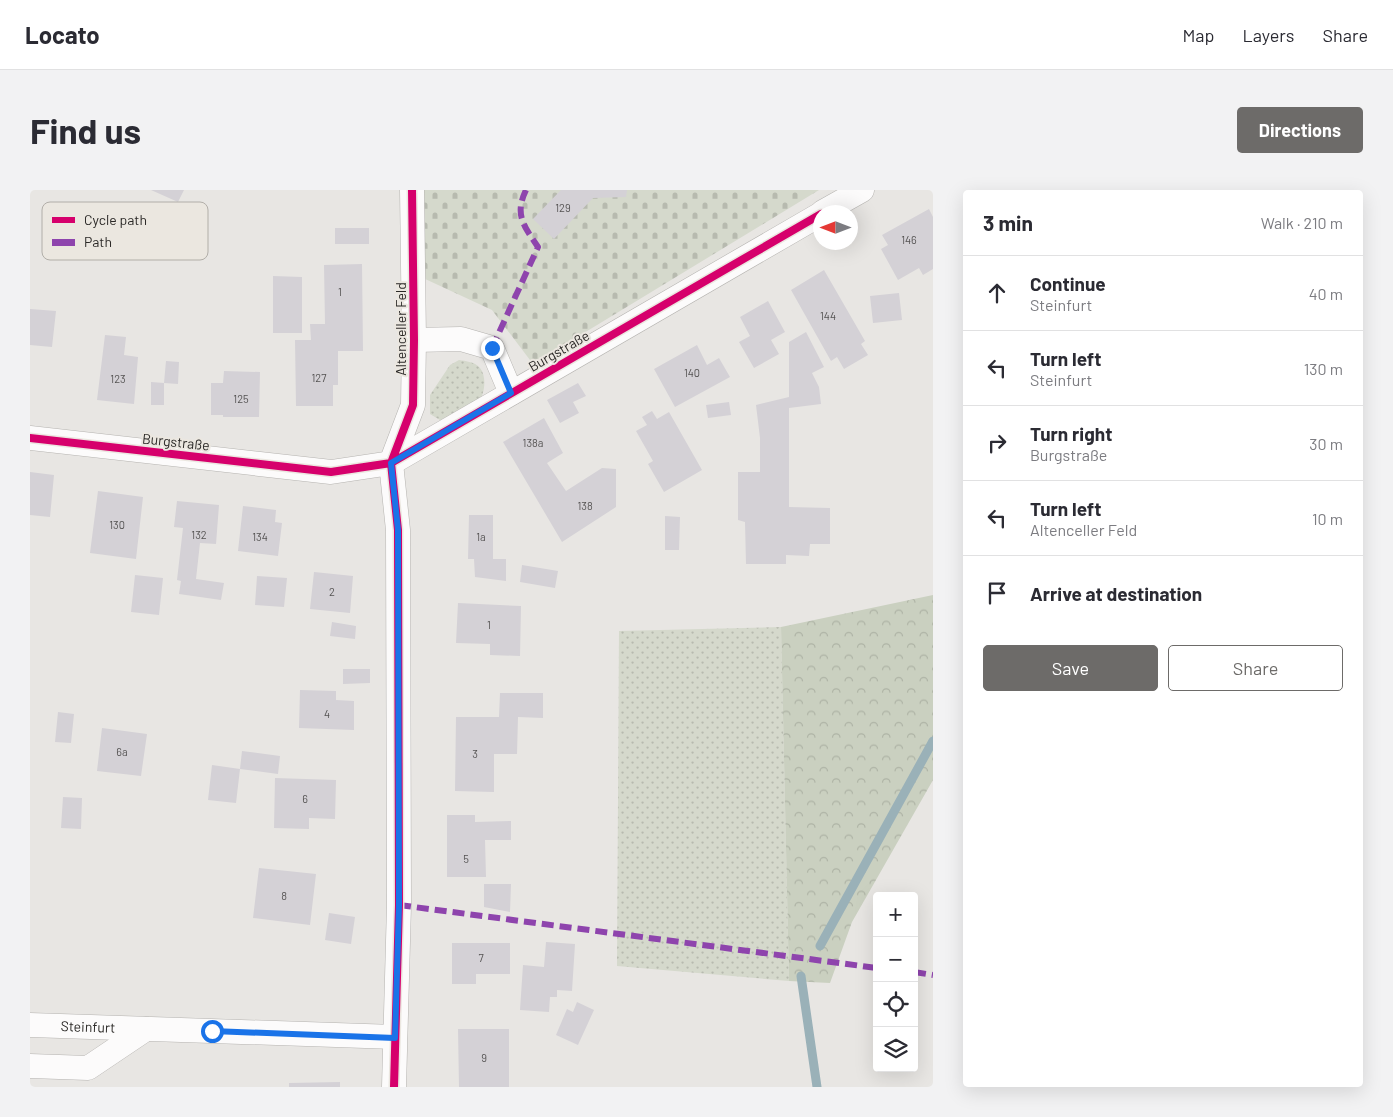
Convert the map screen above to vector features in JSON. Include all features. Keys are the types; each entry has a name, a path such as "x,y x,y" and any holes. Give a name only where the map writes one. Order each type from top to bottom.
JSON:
{"street":[{"name":"Altenceller Feld","path":"391,463 413,405 412,190"},
{"name":"Burgstraße","path":"836,205 862,190"},
{"name":"Burgstraße","path":"30,438 331,472 391,463 813,218"},
{"name":"Altenceller Feld","path":"414,340 461,339 492,348 511,393"},
{"path":"391,463 398,530 399,905 394,1087"},
{"name":"Steinfurt","path":"30,1025 395,1038"},
{"name":"Steinfurt","path":"30,1066 88,1068 146,1029"}],"green space":[{"path":"421,190 819,190 533,364 492,310 423,278"},
{"path":"459,360 473,363 482,371 484,385 482,395 478,402 470,409 440,420 430,414 430,395 450,365"},
{"path":"933,595 933,780 852,922 830,983 789,981 781,627"},
{"path":"781,627 789,981 617,966 619,631"}],"building":[{"path":"151,190 184,190 178,202"},
{"path":"561,190 627,190 626,197 593,198 554,239 533,219"},
{"path":"929,209 933,217 933,269 923,275 919,268 898,280 881,249 888,245 882,235"},
{"path":"335,228 369,228 369,244 335,244"},
{"path":"362,264 363,351 338,351 338,385 333,385 333,406 296,406 295,340 311,340 310,324 325,324 324,265"},
{"path":"824,270 865,341 861,344 868,355 844,369 837,357 831,361 791,290"},
{"path":"273,276 302,277 302,333 273,333"},
{"path":"899,293 902,320 873,323 870,296"},
{"path":"768,301 785,332 771,340 779,354 754,368 739,342 750,336 740,317"},
{"path":"30,309 56,311 52,347 30,345"},
{"path":"806,332 824,367 812,373 819,387 821,404 789,408 789,507 830,508 830,544 810,544 809,556 786,555 786,564 746,564 745,522 738,520 738,472 760,472 760,438 756,405 789,397 789,342"},
{"path":"105,335 126,337 124,355 138,357 134,404 97,400"},
{"path":"697,345 707,365 719,358 730,377 675,407 654,369"},
{"path":"166,361 179,362 178,384 164,383"},
{"path":"224,371 260,372 259,417 211,415 211,383 223,383"},
{"path":"151,382 164,383 164,405 151,405"},
{"path":"578,383 586,396 573,402 579,413 560,423 547,400"},
{"path":"729,402 731,415 708,418 706,405"},
{"path":"652,411 657,419 669,412 702,470 664,492 648,464 653,461 636,431 647,425 642,417"},
{"path":"544,418 563,453 547,463 566,491 602,468 616,469 616,507 562,542 503,442"},
{"path":"30,472 54,475 50,517 30,515"},
{"path":"98,491 143,497 136,559 90,553"},
{"path":"177,501 219,505 216,544 200,543 196,579 224,583 221,600 179,594 181,581 177,580 183,528 174,527"},
{"path":"243,506 276,510 275,522 282,523 278,556 238,551"},
{"path":"469,515 493,515 493,559 506,559 506,581 475,577 474,559 468,559"},
{"path":"665,516 680,517 679,550 665,550"},
{"path":"522,565 558,571 555,588 520,582"},
{"path":"314,572 353,576 350,613 310,609"},
{"path":"135,575 163,578 159,615 131,612"},
{"path":"257,576 287,578 284,607 255,605"},
{"path":"458,603 521,606 520,656 490,655 490,644 456,643"},
{"path":"332,622 356,626 355,639 330,636"},
{"path":"343,669 370,669 370,683 343,684"},
{"path":"300,690 336,691 336,700 354,701 354,730 299,728"},
{"path":"500,693 543,693 543,718 518,717 517,754 494,754 494,792 455,791 456,717 499,717"},
{"path":"58,712 74,714 71,743 55,742"},
{"path":"102,728 147,734 141,776 97,771"},
{"path":"242,751 280,756 278,774 240,769"},
{"path":"212,765 240,769 236,803 208,800"},
{"path":"275,778 336,780 335,819 309,818 309,829 274,828"},
{"path":"63,797 82,798 81,829 61,828"},
{"path":"447,815 475,815 475,822 511,821 511,840 485,840 486,877 447,877"},
{"path":"259,868 316,874 310,925 253,918"},
{"path":"484,884 511,884 510,912 484,907"},
{"path":"329,913 355,917 351,944 325,940"},
{"path":"546,942 575,944 572,991 557,990 557,997 550,997 549,1012 520,1010 523,965 544,967"},
{"path":"452,943 510,943 510,974 476,974 476,984 452,984"},
{"path":"577,1002 594,1010 578,1045 556,1035 567,1009 573,1012"},
{"path":"458,1029 509,1029 509,1087 459,1087"},
{"path":"340,1082 340,1087 289,1087 289,1083"}],"waterway":[{"path":"820,946 933,741"},
{"path":"801,976 817,1087"}],"marked path":[{"path":"492,348 538,247 522,220 521,206 526,190"},
{"path":"399,905 873,967"},
{"path":"918,973 933,975"}],"cycle path":[{"path":"394,1087 399,905 398,530 391,463 413,405 412,190"},
{"path":"30,438 331,472 391,463 813,219"}],"route":[{"path":"212,1031 395,1038 399,905 398,530 391,463 511,393 492,348"}]}
